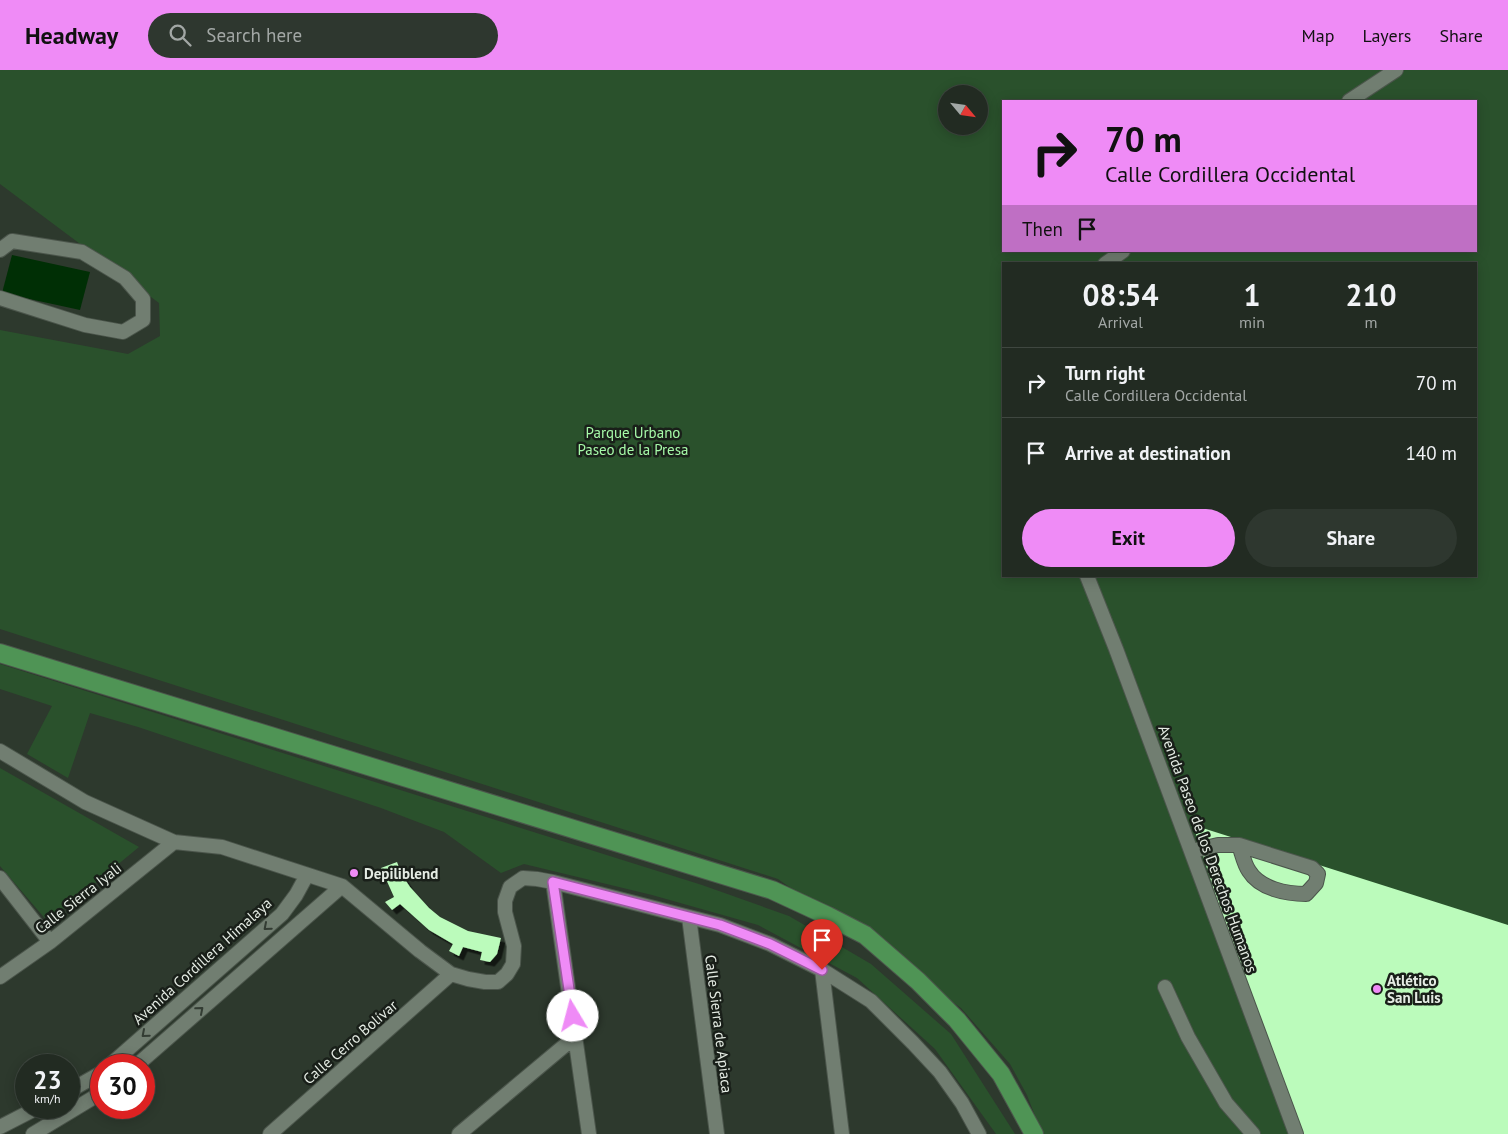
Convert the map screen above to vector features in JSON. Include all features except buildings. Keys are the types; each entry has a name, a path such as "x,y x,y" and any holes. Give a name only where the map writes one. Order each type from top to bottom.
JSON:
{"main road":[{"path":"0,653 772,890 828,916 865,935 918,981 957,1020 1002,1074 1034,1134"}],"street":[{"path":"1350,100 1396,70"},
{"path":"0,250 12,241 82,252 125,278 143,299 143,320 123,332 85,325 0,298"},
{"path":"1108,262 1122,252"},
{"name":"Avenida Paseo de los Derechos Humanos","path":"1087,577 1120,658 1296,1134"},
{"path":"0,751 85,802 174,842 222,847 342,886 451,974 484,982 498,982 507,974 513,964 514,946 505,901 510,887 522,878 553,882 720,925 770,944 822,970 871,1001 913,1042 940,1072 962,1103 979,1134"},
{"name":"Calle Sierra Iyali","path":"0,977 50,942 174,842"},
{"path":"1192,851 1218,845 1239,845 1312,868 1318,874 1316,883 1306,894 1290,894 1258,882 1248,871 1239,845"},
{"name":"Avenida Cordillera Himalaya","path":"123,1054 282,914 296,895 306,875"},
{"path":"0,878 50,942"},
{"path":"553,882 589,1134"},
{"path":"150,1054 342,886"},
{"path":"290,904 292,912 298,916 308,915"},
{"name":"Calle Sierra de Apiaca","path":"689,917 717,1134"},
{"path":"822,970 842,1134"},
{"name":"Calle Cerro Bolívar","path":"270,1134 451,974"},
{"path":"1165,987 1188,1037 1226,1103 1253,1134"},
{"path":"459,1134 576,1036"},
{"path":"33,1134 90,1100"},
{"path":"0,1127 16,1119"}],"green space":[{"name":"Parque Urbano Paseo de la Presa","path":"0,70 1508,70 1508,1134 1042,1134 1027,1095 1010,1064 961,1008 778,879 0,629 0,330 128,354 160,336 159,303 0,184"},
{"path":"0,664 702,885 789,916 871,964 951,1034 1015,1134 996,1134 935,1049 857,978 758,925 652,895 524,864 501,873 444,832 381,808 138,727 90,713 68,778 27,754 52,706 0,689"},
{"path":"0,768 139,847 48,922 0,866"}],"shaded area":[{"path":"12,255 90,272 80,310 2,293"}],"place":[{"name":"Depiliblend","path":"354,873"},
{"name":"Atlético San Luis","path":"1377,989"}],"route":[{"path":"573,1016 553,882 720,925 770,944 822,970"}]}
